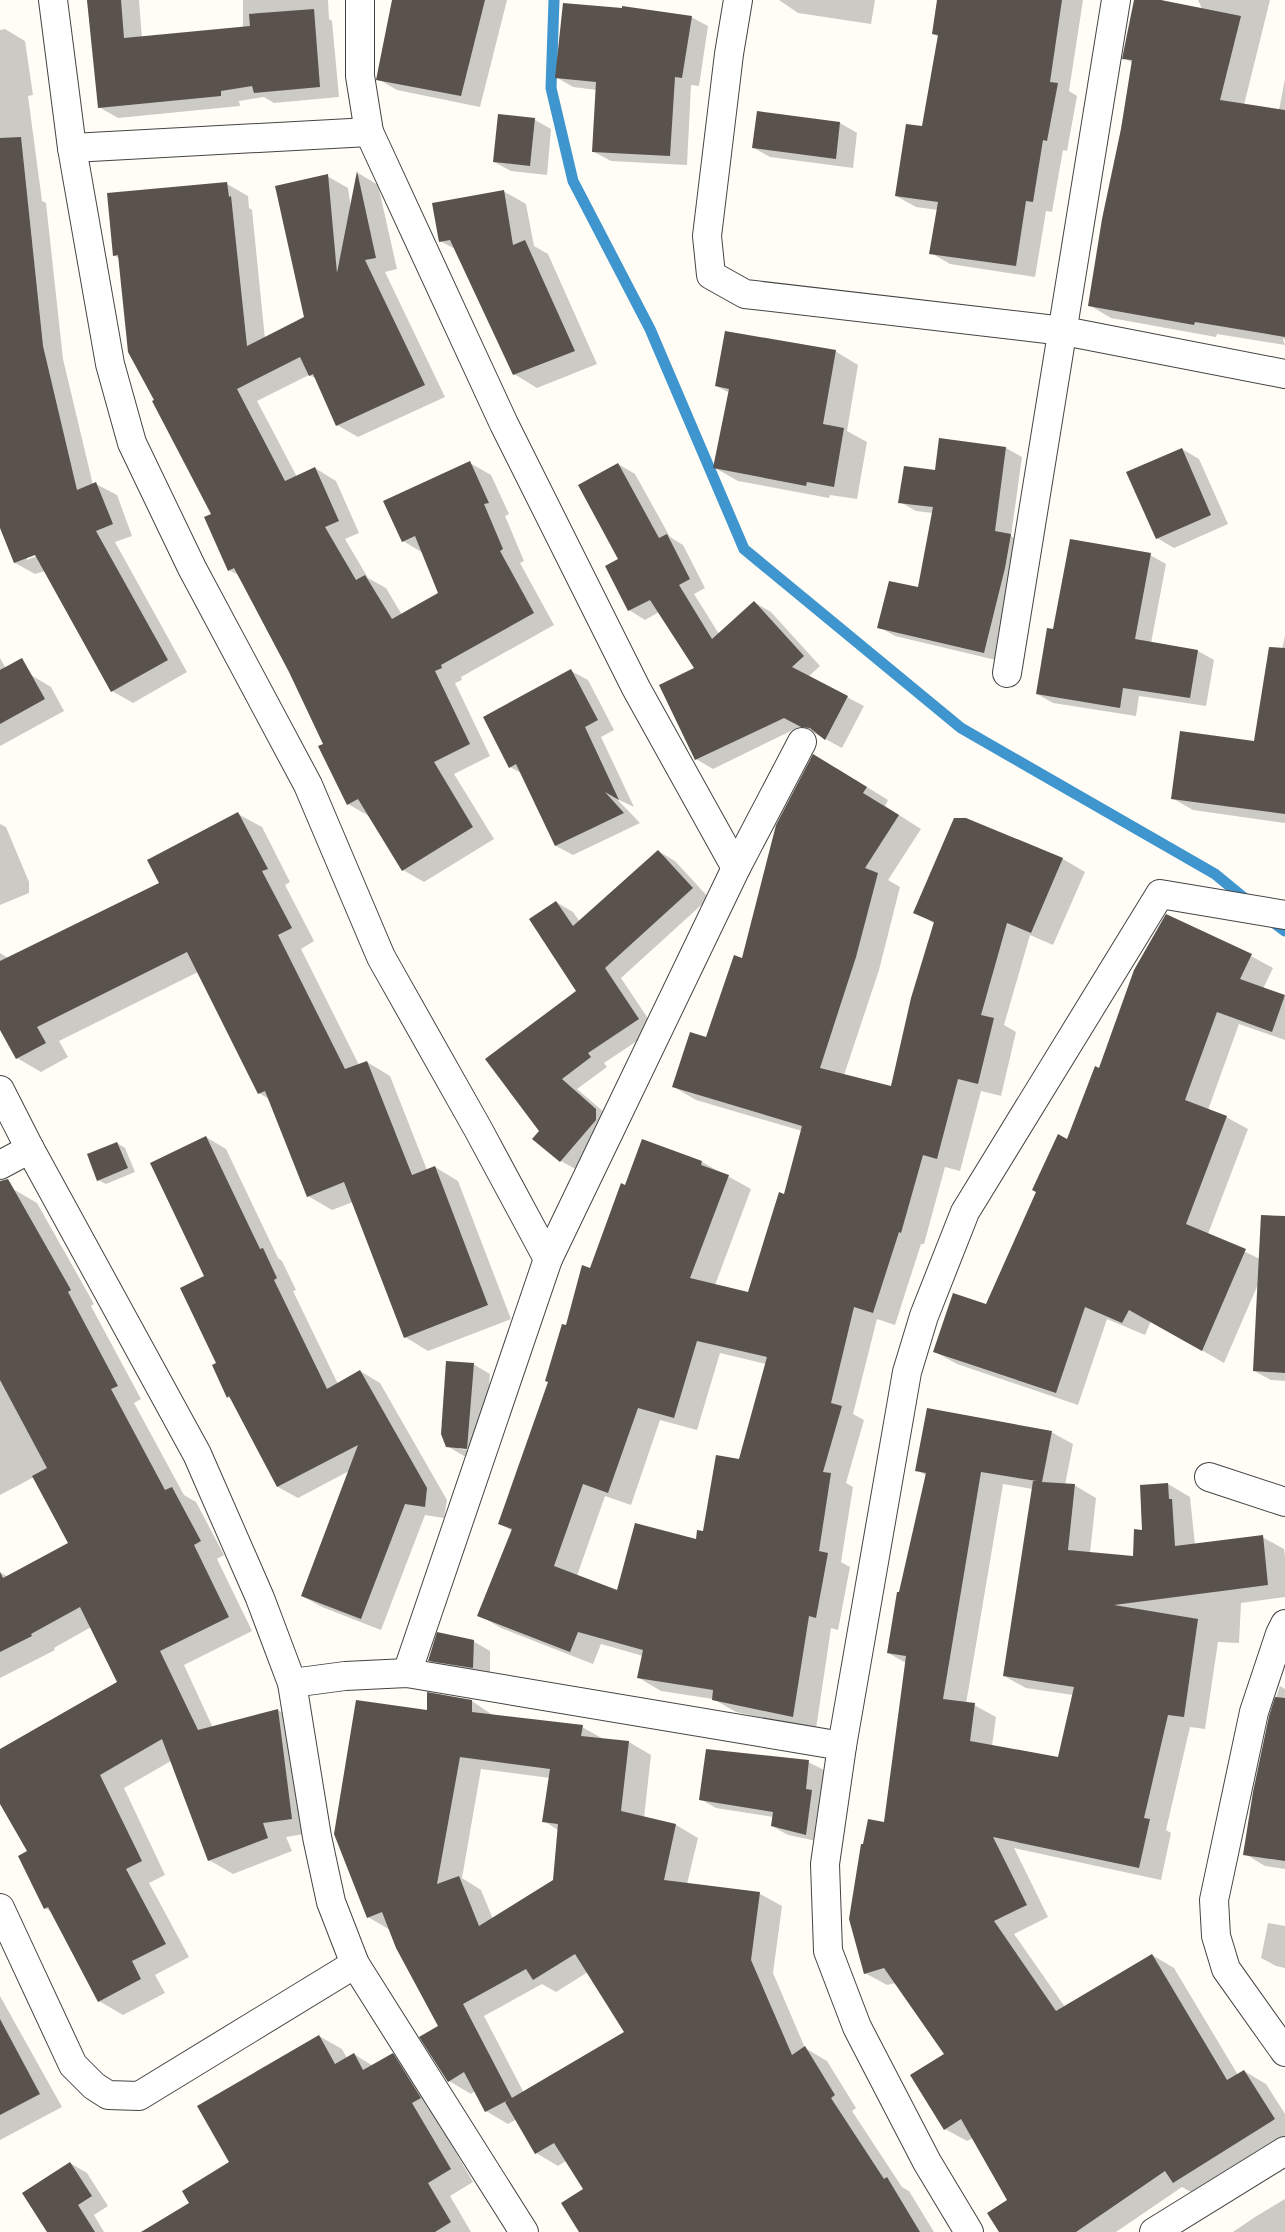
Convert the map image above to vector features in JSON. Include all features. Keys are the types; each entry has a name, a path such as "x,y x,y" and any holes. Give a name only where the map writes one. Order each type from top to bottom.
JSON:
{"street":[{"path":"53,0 72,148 110,364 132,443 192,568 308,785 381,957 478,1129 548,1259"},
{"path":"360,0 360,76 369,132 504,424 636,688 736,868"},
{"path":"738,0 729,54 707,236 711,275 745,294 1064,331 1285,374"},
{"path":"1007,673 1064,331 1116,0"},
{"path":"72,148 369,132"},
{"path":"407,1673 548,1259 736,868 802,742"},
{"path":"969,2232 927,2162 862,2035 828,1952 825,1864 842,1746 907,1372 924,1316 965,1212 1160,894 1285,915"},
{"path":"0,1090 30,1149 197,1454 260,1598 292,1683 317,1837 331,1902 355,1964 524,2232"},
{"path":"0,1165 30,1149"},
{"path":"1209,1477 1285,1502"},
{"path":"1285,1624 1254,1712 1214,1900 1216,1936 1226,1968 1285,2052"},
{"path":"292,1683 345,1676 407,1673 842,1746"},
{"path":"0,1908 73,2064 94,2086 108,2095 138,2096 355,1964"},
{"path":"1154,2232 1285,2151"}],"building":[{"path":"87,0 121,0 124,38 250,26 249,14 314,9 320,87 254,93 252,86 221,91 221,96 98,108"},
{"path":"392,0 485,0 461,96 376,80"},
{"path":"937,0 1062,0 1050,82 1058,83 1047,141 1043,140 1033,202 1026,201 1016,266 929,254 938,202 895,196 906,124 922,126 938,35 932,34"},
{"path":"1134,0 1161,0 1241,16 1220,100 1285,110 1285,337 1195,322 1194,325 1088,306 1102,219 1121,129 1132,60 1122,59"},
{"path":"563,3 622,8 622,6 692,16 682,78 675,77 670,156 592,152 596,82 555,78"},
{"path":"757,111 840,122 836,159 752,148"},
{"path":"498,114 535,118 530,166 493,162"},
{"path":"21,137 43,346 77,490 96,482 113,524 96,531 168,660 111,692 35,555 14,563 0,528 0,138"},
{"path":"357,171 376,258 365,260 425,385 336,426 313,374 309,376 300,357 237,389 285,481 315,467 339,521 325,527 356,580 365,575 392,619 438,593 415,536 402,542 383,501 470,461 489,503 484,504 503,549 500,551 534,613 441,665 442,668 435,671 470,744 434,762 473,827 402,871 358,799 347,805 318,746 323,744 289,672 234,568 228,571 204,517 211,514 128,352 118,255 113,256 107,193 227,182 229,197 231,196 247,346 304,317 275,186 328,174 337,273"},
{"path":"504,190 513,245 525,240 575,351 513,375 450,240 439,242 432,203"},
{"path":"725,331 836,350 823,424 844,428 834,487 807,482 806,486 713,468 729,389 715,386"},
{"path":"939,438 1006,447 995,531 1011,534 1005,568 984,653 877,628 889,581 918,587 933,507 898,503 904,466 935,470"},
{"path":"1182,448 1211,515 1156,539 1126,472"},
{"path":"618,463 659,538 667,534 690,579 679,585 712,639 754,601 804,656 792,667 848,696 825,740 810,728 801,727 784,718 695,760 659,685 694,668 650,600 628,611 605,566 618,559 578,485"},
{"path":"1070,539 1151,553 1135,639 1198,650 1190,698 1123,688 1120,708 1036,694 1047,628 1053,629"},
{"path":"1269,647 1285,648 1285,814 1171,799 1180,731 1254,741"},
{"path":"22,658 45,699 0,724 0,670"},
{"path":"571,669 598,720 585,727 619,800 605,792 624,813 555,846 516,764 509,768 483,717"},
{"path":"813,754 867,787 863,793 899,815 865,868 878,873 856,957 820,1068 891,1086 911,998 934,922 913,913 954,818 966,818 1063,858 1031,933 1007,923 981,1015 994,1018 978,1084 958,1079 937,1159 923,1155 901,1233 899,1232 873,1313 854,1307 831,1403 842,1406 823,1472 831,1473 819,1551 828,1553 816,1618 809,1616 793,1717 712,1700 713,1690 637,1678 643,1650 578,1632 570,1652 477,1616 512,1529 498,1524 548,1382 545,1381 562,1324 566,1325 582,1265 590,1268 621,1183 625,1185 642,1139 702,1161 701,1165 729,1175 690,1278 748,1292 779,1192 784,1194 802,1126 672,1087 690,1032 706,1037 734,955 742,958 776,825","holes":["697,1341 767,1357 739,1459 716,1455 703,1531 697,1530 696,1539 635,1523 617,1590 554,1566 583,1484 608,1493 638,1408 674,1418"]},
{"path":"238,812 268,869 262,871 292,928 278,935 345,1069 367,1061 412,1175 435,1166 488,1305 404,1338 344,1182 307,1197 265,1091 258,1094 187,952 37,1027 46,1043 16,1059 0,1030 0,961 159,883 147,860"},
{"path":"658,850 693,888 605,968 639,1019 588,1053 591,1057 562,1079 596,1109 596,1120 560,1162 532,1139 539,1131 485,1059 576,991 529,919 556,901 573,926"},
{"path":"1166,914 1252,954 1240,979 1285,995 1272,1032 1217,1012 1185,1100 1227,1116 1186,1224 1246,1249 1202,1351 1129,1310 1122,1323 1085,1307 1056,1393 933,1352 953,1293 986,1304 1036,1192 1032,1190 1058,1134 1067,1139 1095,1066 1099,1068 1134,970"},
{"path":"206,1136 260,1249 263,1248 277,1278 274,1280 327,1389 360,1370 427,1488 425,1507 405,1504 361,1619 301,1596 358,1445 277,1487 229,1396 227,1398 212,1365 216,1363 180,1288 204,1276 150,1163"},
{"path":"117,1142 128,1168 97,1181 87,1154"},
{"path":"8,1179 71,1290 68,1292 118,1386 111,1389 165,1490 172,1487 201,1541 194,1545 229,1617 160,1651 198,1730 278,1709 292,1819 263,1823 268,1838 208,1861 162,1739 100,1775 142,1861 126,1869 166,1944 132,1961 141,1979 98,2002 48,1907 44,1909 18,1856 27,1851 0,1804 0,1749 117,1682 80,1607 31,1634 32,1636 0,1652 0,1572 3,1578 68,1543 32,1476 47,1468 0,1380 0,1181"},
{"path":"1261,1215 1285,1216 1285,1373 1253,1371"},
{"path":"446,1361 474,1363 467,1449 446,1447 441,1434"},
{"path":"927,1408 1052,1431 1042,1482 1075,1484 1068,1550 1133,1556 1134,1529 1142,1530 1140,1485 1168,1483 1169,1499 1172,1499 1175,1546 1263,1535 1268,1585 1114,1605 1198,1619 1184,1717 1168,1715 1144,1818 1150,1819 1139,1868 993,1837 1027,1905 994,1921 1056,2011 1152,1954 1227,2080 1244,2070 1275,2119 1173,2183 1165,2171 1076,2232 999,2232 987,2213 1007,2200 961,2119 944,2130 910,2075 944,2054 884,1968 864,1974 849,1919 861,1844 863,1844 868,1819 884,1822 906,1656 887,1653 897,1592 899,1592 926,1473 915,1471","holes":["981,1472 1037,1481 1033,1481 1003,1676 1074,1687 1058,1757 970,1741 975,1703 943,1699"]},
{"path":"437,1632 474,1640 473,1668 428,1661"},
{"path":"427,1692 472,1700 472,1712 583,1725 581,1736 629,1741 621,1811 676,1824 664,1880 760,1892 751,1960 792,2055 805,2046 835,2095 831,2098 884,2179 887,2177 920,2232 579,2232 561,2203 583,2189 554,2143 535,2154 505,2102 510,2099 485,2112 464,2072 448,2082 419,2037 438,2026 396,1948 382,1912 367,1918 334,1834 356,1700 427,1710","holes":["460,1757 550,1769 542,1822 558,1824 553,1880 479,1926 459,1876 437,1884","575,1954 624,2032 512,2098 463,2004 526,1969 533,1980"]},
{"path":"1275,1697 1285,1698 1285,1861 1243,1855 1253,1792 1269,1716"},
{"path":"706,1749 809,1760 806,1789 812,1790 806,1835 771,1826 773,1812 699,1800"},
{"path":"0,2019 40,2094 0,2115"},
{"path":"319,2035 335,2064 354,2053 363,2070 393,2053 421,2098 412,2103 451,2169 428,2183 451,2222 435,2232 141,2232 189,2203 182,2191 229,2162 197,2106"},
{"path":"70,2162 92,2196 78,2205 95,2232 47,2232 22,2193"}],"waterway":[{"path":"554,0 551,88 573,181 650,329 744,549 961,728 1215,874 1249,902"},
{"path":"1269,919 1285,931"}]}
